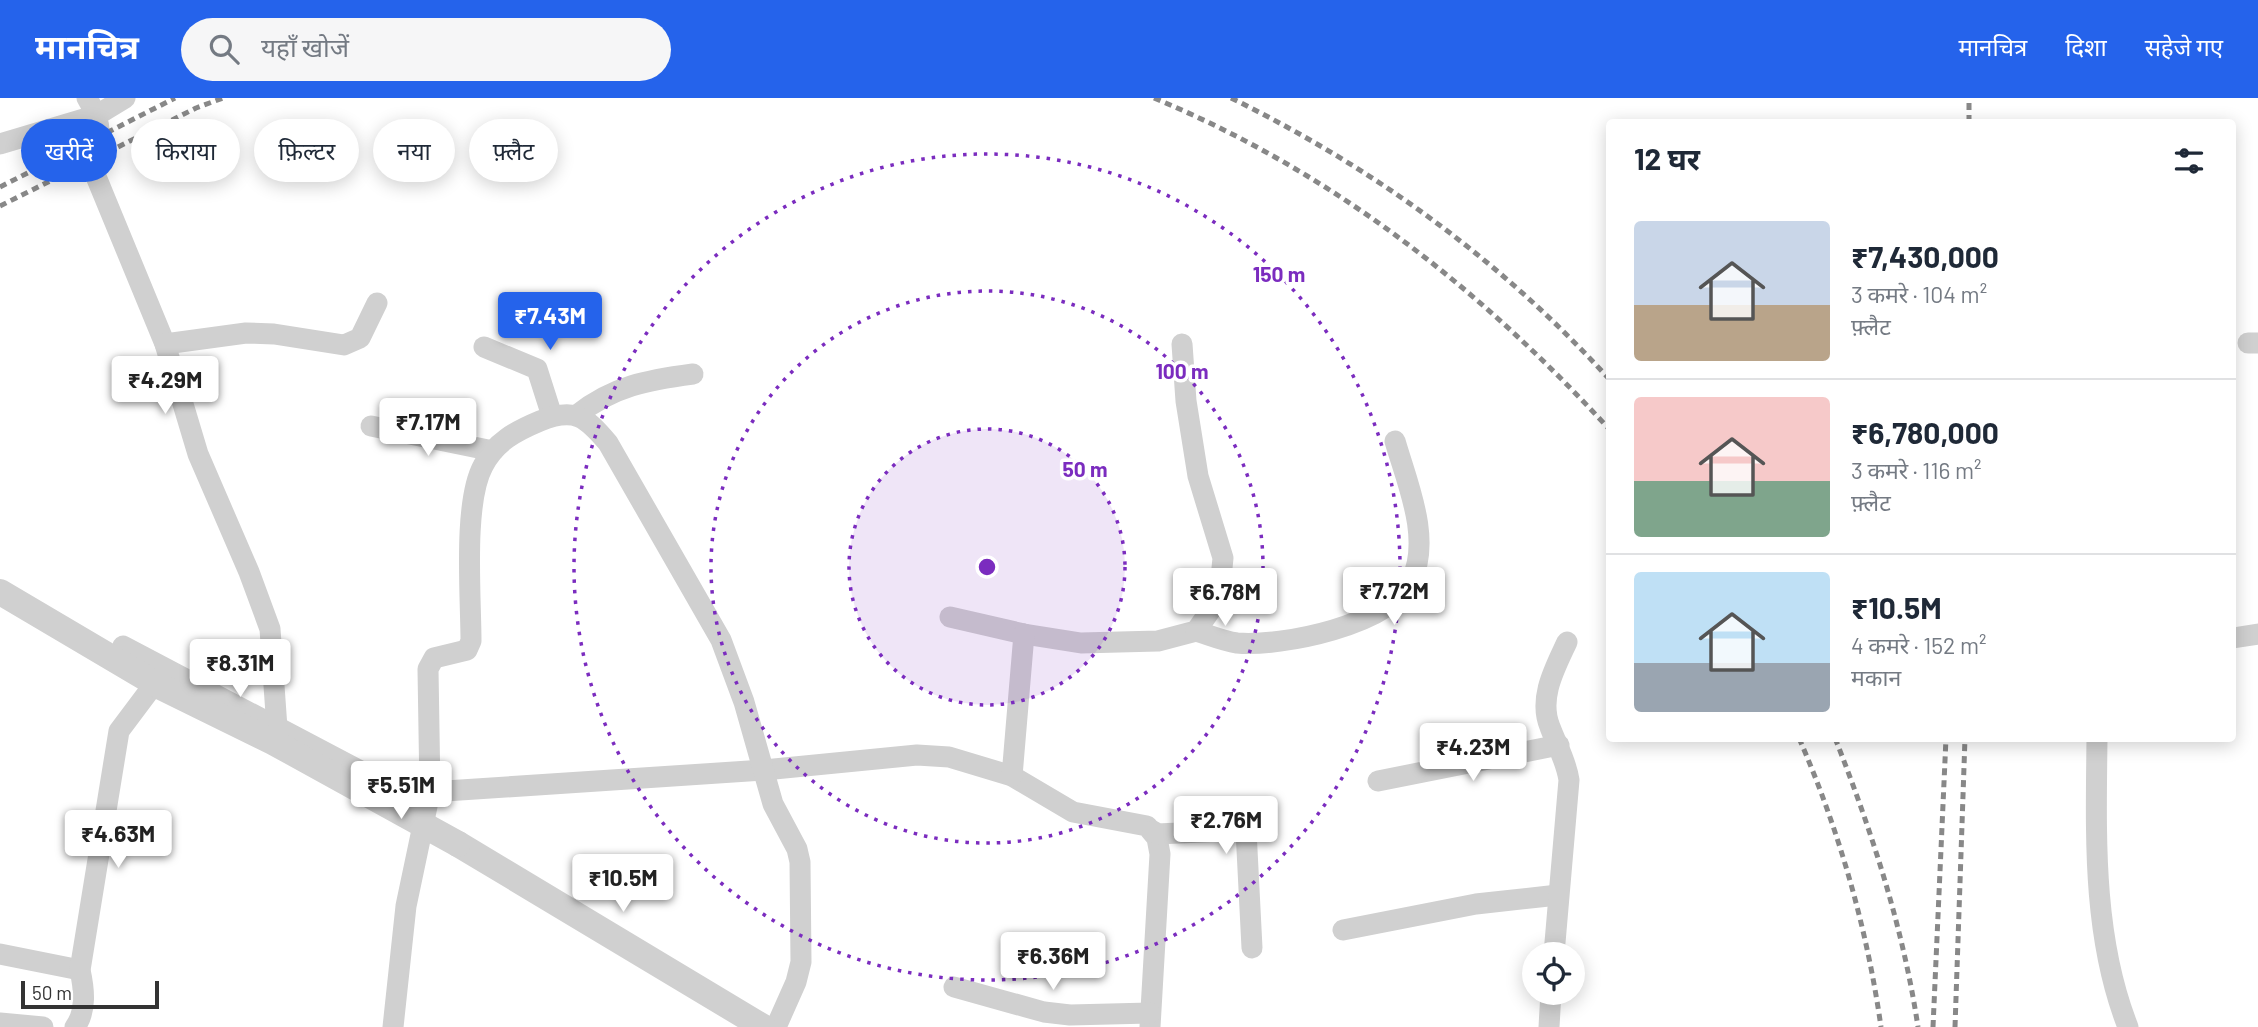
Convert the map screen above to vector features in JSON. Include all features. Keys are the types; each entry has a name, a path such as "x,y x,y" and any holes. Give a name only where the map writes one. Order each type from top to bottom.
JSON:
{"street":[{"path":"0,144 92,106 125,98"},
{"path":"92,106 101,137 90,162 165,344 198,454 249,572 270,629 277,728"},
{"path":"165,344 246,333 274,334 344,345 360,338 377,303"},
{"path":"1182,344 1186,401 1198,476 1223,558 1219,598 1195,631"},
{"path":"484,347 537,369 552,416"},
{"path":"577,415 616,389 639,382 693,374"},
{"path":"393,1027 405,906 430,792 428,668 434,658 467,650 471,641 472,510 479,475 493,451 508,436 552,416 577,415 590,422 608,443 721,640 773,804 797,849 800,862 801,962 796,982 776,1027"},
{"path":"371,426 493,451"},
{"path":"950,617 1024,634 1081,643 1158,641 1195,631 1235,643 1270,643 1308,637 1380,611 1401,598 1413,579 1419,538 1413,503 1395,441"},
{"path":"0,592 155,683 273,742 458,844 763,1027"},
{"path":"1012,776 1024,634"},
{"path":"2236,638 2258,634"},
{"path":"1555,942 1569,780 1559,745 1549,725 1546,694 1567,642"},
{"path":"123,646 408,796 430,792 764,770 917,755 949,757 1012,776 1073,812 1147,826 1157,834 1246,831 1252,948"},
{"path":"75,1027 80,1021 85,991 80,970 119,731 155,683"},
{"path":"2097,742 2097,867 2109,970 2128,1027"},
{"path":"1378,781 1559,745"},
{"path":"954,986 1044,1012 1150,1020 1160,853 1153,831"},
{"path":"1343,930 1476,904 1558,895"},
{"path":"0,954 80,970"},
{"path":"1549,1027 1550,1005"},
{"path":"0,1023 43,1027"}],"railway":[{"path":"0,187 175,98"},
{"path":"0,206 196,108 223,98"},
{"path":"1154,98 1282,161 1400,238 1456,282 1509,329 1606,426"},
{"path":"1231,98 1336,155 1434,221 1526,296 1606,376"},
{"path":"1969,98 1969,119"},
{"path":"1801,742 1827,808 1850,880 1868,953 1881,1027"},
{"path":"1836,742 1885,880 1904,953 1918,1027"},
{"path":"1933,1027 1946,742"},
{"path":"1955,1027 1965,742"}]}
